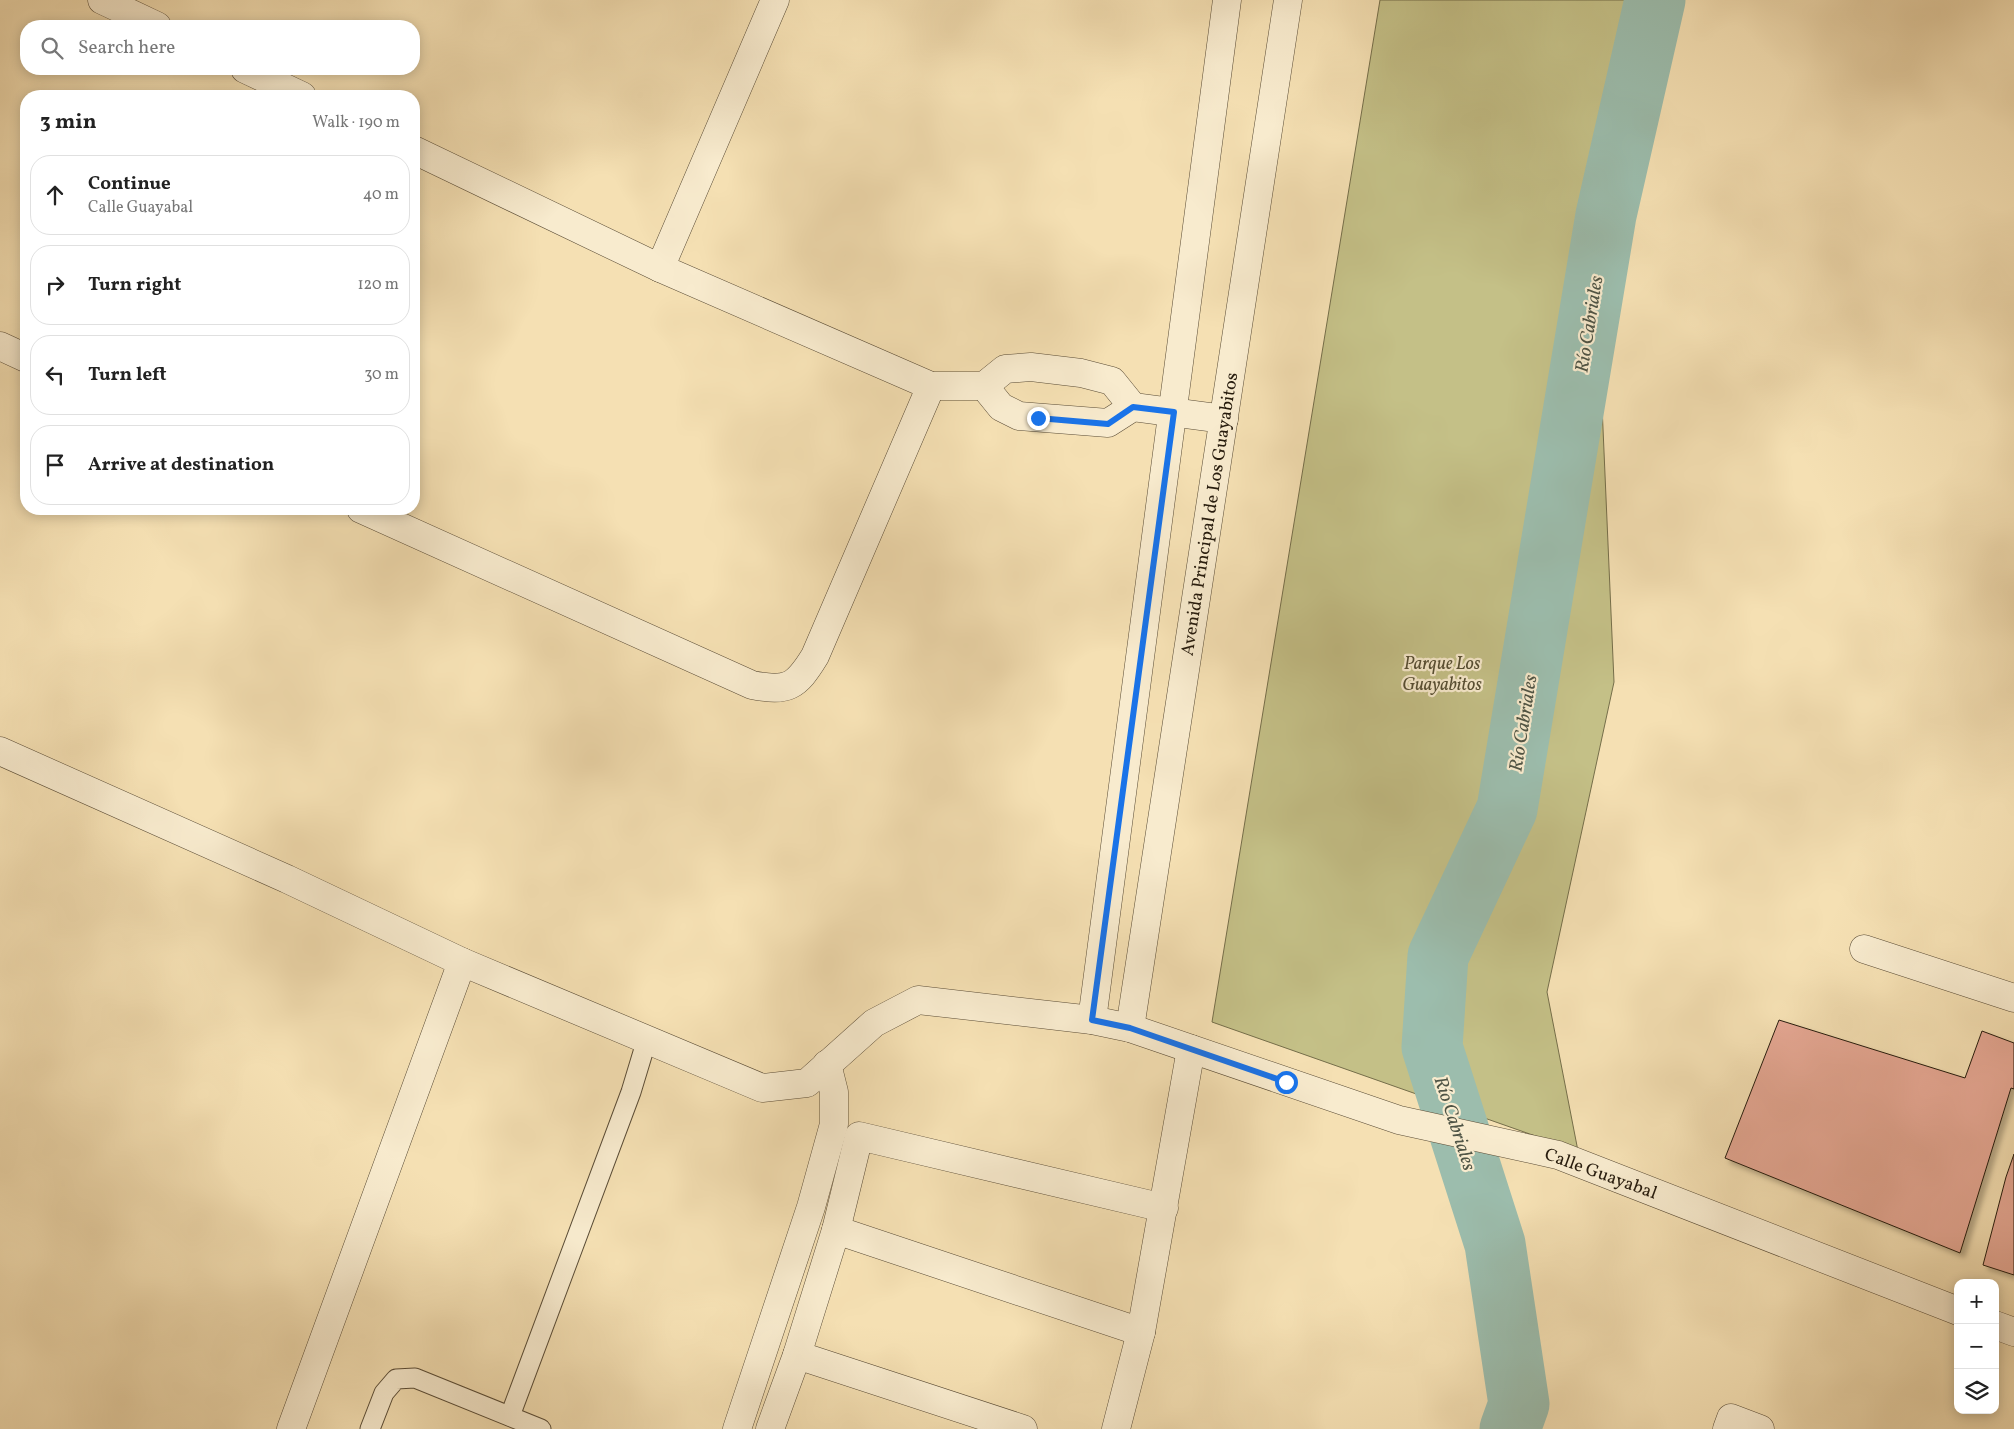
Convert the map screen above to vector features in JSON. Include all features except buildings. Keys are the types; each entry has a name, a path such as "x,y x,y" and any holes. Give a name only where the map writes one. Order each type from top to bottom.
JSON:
{"street":[{"path":"102,0 144,20"},
{"path":"660,268 775,0"},
{"path":"1092,1020 1174,412 1227,0"},
{"name":"Avenida Principal de Los Guayabitos","path":"1130,1028 1288,0"},
{"path":"258,75 289,90"},
{"path":"420,153 660,268 931,386 984,386 1005,369 1031,367 1081,373 1112,381 1133,407"},
{"path":"0,346 20,355"},
{"path":"374,515 752,686 769,688 789,687 805,672 815,656 931,386"},
{"path":"984,386 1001,407 1019,416 1108,424 1133,407 1224,419"},
{"name":"Calle Guayabal","path":"0,751 287,879 462,962 762,1088 807,1083 874,1023 918,1000 1092,1020 1130,1028 1399,1120 1558,1155 1954,1308"},
{"path":"1864,949 2014,998"},
{"path":"291,1429 462,962"},
{"path":"1116,1429 1141,1332 1191,1049"},
{"path":"736,1429 811,1207 834,1124 834,1092 827,1064"},
{"path":"770,1429 797,1355 836,1230 859,1136 1164,1208"},
{"path":"836,1230 1141,1332"},
{"path":"1999,1326 2014,1332"},
{"path":"797,1355 1022,1429"},
{"path":"1727,1429 1731,1418 1760,1429"}],"lane":[{"path":"510,1416 631,1092 647,1039"},
{"path":"370,1429 384,1393 396,1379 415,1378 541,1429"}],"green space":[{"name":"Parque Los Guayabitos","path":"1380,0 1660,0 1596,267 1614,682 1547,992 1578,1151 1212,1022"}],"waterway":[{"name":"Río Cabriales","path":"1510,1429 1519,1404 1495,1244 1432,1047 1438,956 1507,809 1606,215 1655,0"}],"route":[{"path":"1038,418 1108,424 1133,407 1174,412 1092,1020 1130,1028 1286,1082"}]}
